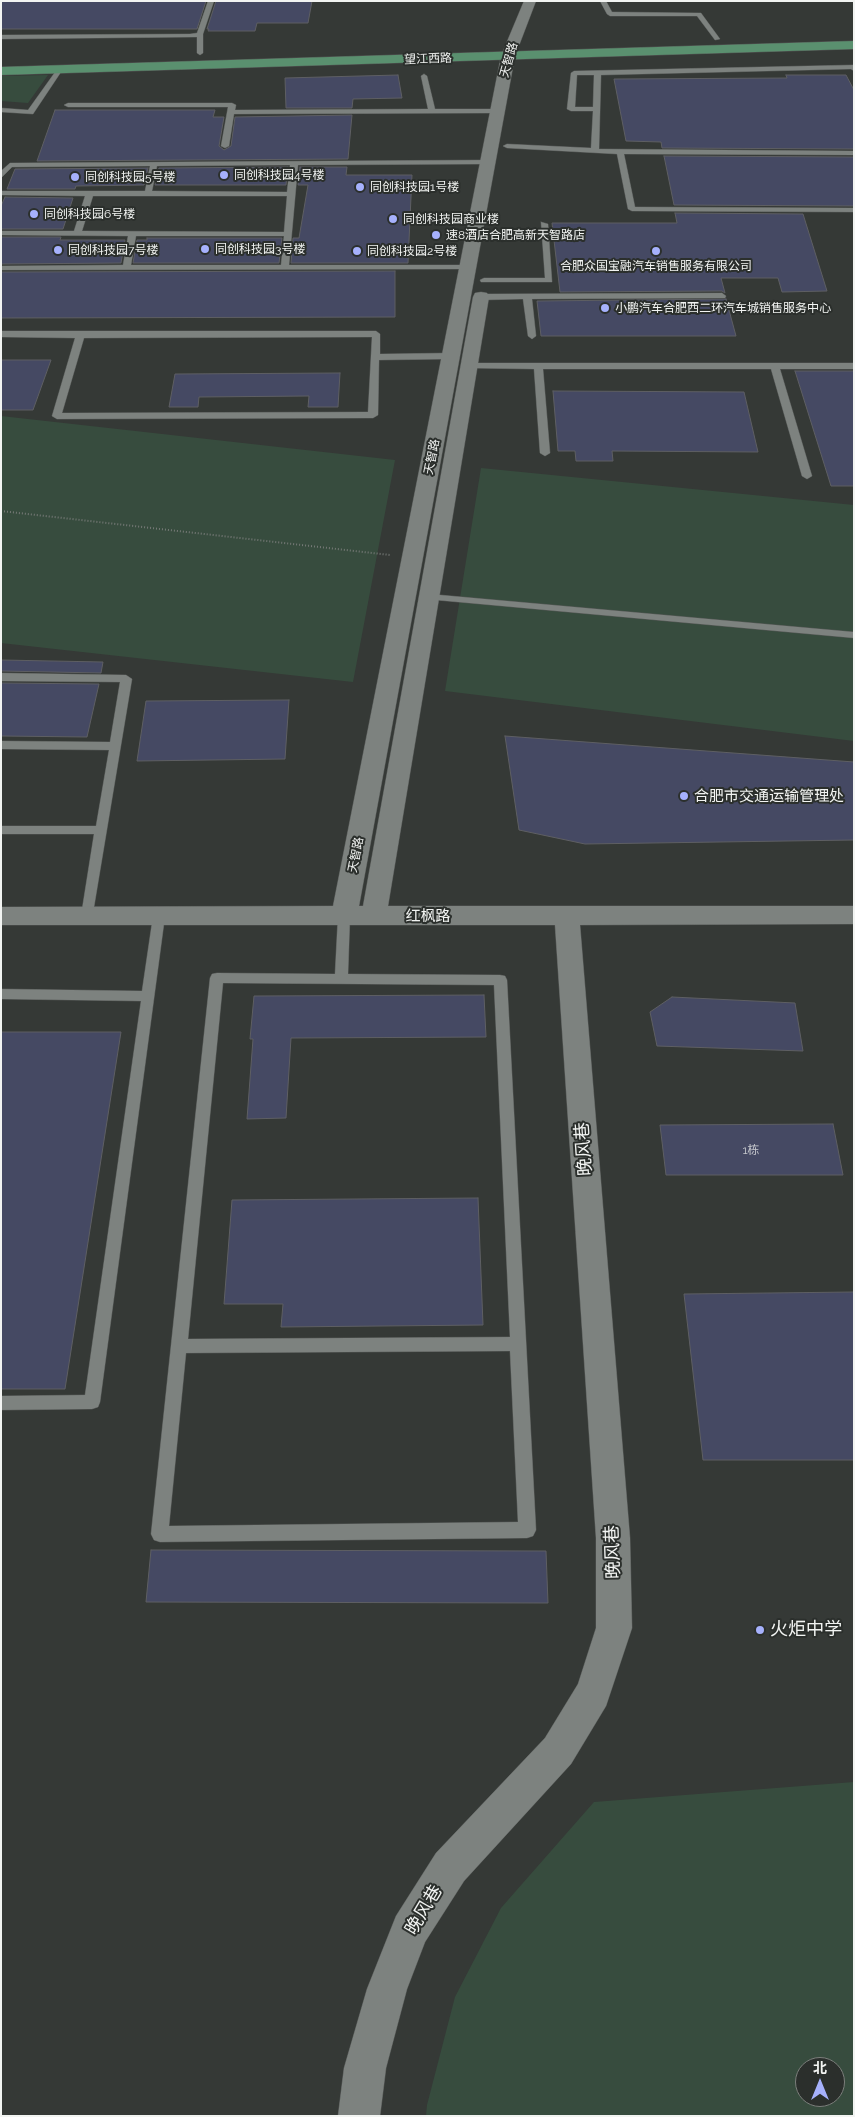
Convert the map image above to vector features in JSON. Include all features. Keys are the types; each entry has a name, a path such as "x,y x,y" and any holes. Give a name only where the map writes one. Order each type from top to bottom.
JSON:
{"main road":[{"path":"741,44 776,34"},
{"name":"望江西路","path":"1,71 518,50 717,39 741,44 854,36"},
{"name":"望江西路","path":"1,58 200,53 518,50 741,44 854,45"},
{"path":"741,44 854,50"}],"street":[{"name":"天智路","path":"344,916 498,111 518,50 530,1"},
{"name":"天智路","path":"374,916 507,146 518,50 544,1"},
{"name":"红枫路","path":"1,916 854,915"},
{"name":"晚风巷","path":"358,2116 365,2068 382,2006 410,1930 450,1867 502,1808 558,1751 593,1693 614,1628 613,1538 567,916"}],"lane":[{"path":"200,53 200,34 211,1"},
{"path":"603,1 610,14 700,14 717,39"},
{"path":"1,37 190,36 200,34"},
{"path":"597,109 570,109 574,73 853,67 854,70"},
{"path":"1,110 30,112 60,69"},
{"path":"595,150 598,73"},
{"path":"424,76 432,111"},
{"path":"68,105 232,105 225,146"},
{"path":"231,112 498,111"},
{"path":"507,146 620,152 854,153"},
{"path":"620,152 632,209 854,210"},
{"path":"1,162 10,164 154,164 488,162"},
{"path":"285,267 294,163"},
{"path":"1,176 10,164"},
{"path":"148,194 154,164"},
{"path":"1,193 291,194"},
{"path":"77,233 90,193"},
{"path":"485,274 549,280 544,224"},
{"path":"1,233 288,234"},
{"path":"127,267 133,233"},
{"path":"1,268 468,267"},
{"path":"485,274 527,297 722,296"},
{"path":"527,297 532,336"},
{"path":"1,334 376,334 373,415 57,416 80,335"},
{"path":"375,357 451,356"},
{"path":"469,366 854,366"},
{"path":"538,366 545,453"},
{"path":"775,366 806,476"},
{"path":"429,598 854,636"},
{"path":"1,677 126,679 87,916"},
{"path":"1,745 115,746"},
{"path":"1,830 102,830"},
{"path":"1,1403 92,1402 160,916"},
{"path":"341,979 344,916"},
{"path":"217,978 500,980 518,1344 527,1530 160,1534 217,978"},
{"path":"1,994 149,996"},
{"path":"180,1346 518,1344"}],"path":[{"path":"1,511 413,557"}],"green space":[{"path":"48,75 28,103 1,101 1,76"},
{"path":"1,416 395,460 353,682 1,643"},
{"path":"481,468 854,505 854,741 445,691"},
{"path":"854,1782 854,2116 426,2116 427,2105 455,1997 501,1908 594,1802"}],"building":[{"path":"1,1 206,1 197,29 1,29"},
{"path":"216,1 312,1 308,23 257,23 255,31 208,31"},
{"path":"398,75 402,98 353,99 352,108 286,108 285,78"},
{"path":"786,75 846,75 854,90 854,149 662,148 661,142 626,141 614,79 787,78"},
{"path":"55,110 215,110 213,117 224,117 219,146 224,150 231,146 235,117 352,115 348,159 37,161"},
{"path":"664,156 854,157 854,206 674,205"},
{"name":"同创科技园4号楼","path":"288,167 286,185 155,185 159,168"},
{"path":"300,167 347,167 346,175 412,175 408,263 291,263 293,238 299,238 308,185 298,185"},
{"name":"同创科技园5号楼","path":"148,168 144,185 76,186 75,189 7,189 15,169"},
{"name":"同创科技园6号楼","path":"5,197 73,198 63,229 1,229 1,206"},
{"name":"合肥众国宝融汽车销售服务有限公司","path":"675,213 803,214 827,291 782,292 778,278 721,278 725,293 722,291 560,292 552,223 677,223"},
{"name":"同创科技园7号楼","path":"1,237 61,237 60,240 125,240 121,263 1,264"},
{"name":"同创科技园3号楼","path":"147,238 282,238 279,263 133,263 137,240 147,240"},
{"path":"395,271 395,317 1,318 1,272"},
{"name":"小鹏汽车合肥西二环汽车城销售服务中心","path":"726,299 736,336 541,336 537,301"},
{"path":"1,360 51,360 33,410 1,410"},
{"path":"795,371 854,371 854,486 831,486"},
{"path":"340,373 338,407 308,407 309,396 199,397 198,407 169,407 175,374"},
{"path":"553,391 744,392 758,452 612,451 613,461 576,461 575,451 558,451"},
{"path":"1,660 103,662 101,673 1,671"},
{"path":"1,683 99,684 87,737 1,736"},
{"path":"289,700 285,759 137,761 146,701"},
{"name":"合肥市交通运输管理处","path":"505,736 854,762 854,840 585,844 519,830"},
{"path":"484,995 486,1037 291,1038 286,1118 247,1119 253,1039 250,1039 254,996"},
{"path":"672,997 795,1003 803,1051 657,1046 650,1012"},
{"path":"1,1032 121,1032 65,1389 1,1389"},
{"path":"833,1124 843,1175 666,1175 660,1125"},
{"path":"478,1198 483,1325 281,1327 283,1304 224,1304 232,1200"},
{"path":"854,1292 854,1460 703,1460 684,1294"},
{"path":"151,1550 546,1551 548,1603 146,1602"}],"place":[{"name":"同创科技园4号楼","path":"224,175"},
{"name":"同创科技园5号楼","path":"75,177"},
{"name":"同创科技园1号楼","path":"360,187"},
{"name":"同创科技园6号楼","path":"34,214"},
{"name":"同创科技园商业楼","path":"393,219"},
{"name":"速8酒店合肥高新天智路店","path":"436,235"},
{"name":"同创科技园3号楼","path":"205,249"},
{"name":"同创科技园7号楼","path":"58,250"},
{"name":"同创科技园2号楼","path":"357,251"},
{"name":"合肥众国宝融汽车销售服务有限公司","path":"656,251"},
{"name":"小鹏汽车合肥西二环汽车城销售服务中心","path":"605,308"},
{"name":"合肥市交通运输管理处","path":"684,796"},
{"name":"火炬中学","path":"760,1630"}]}
